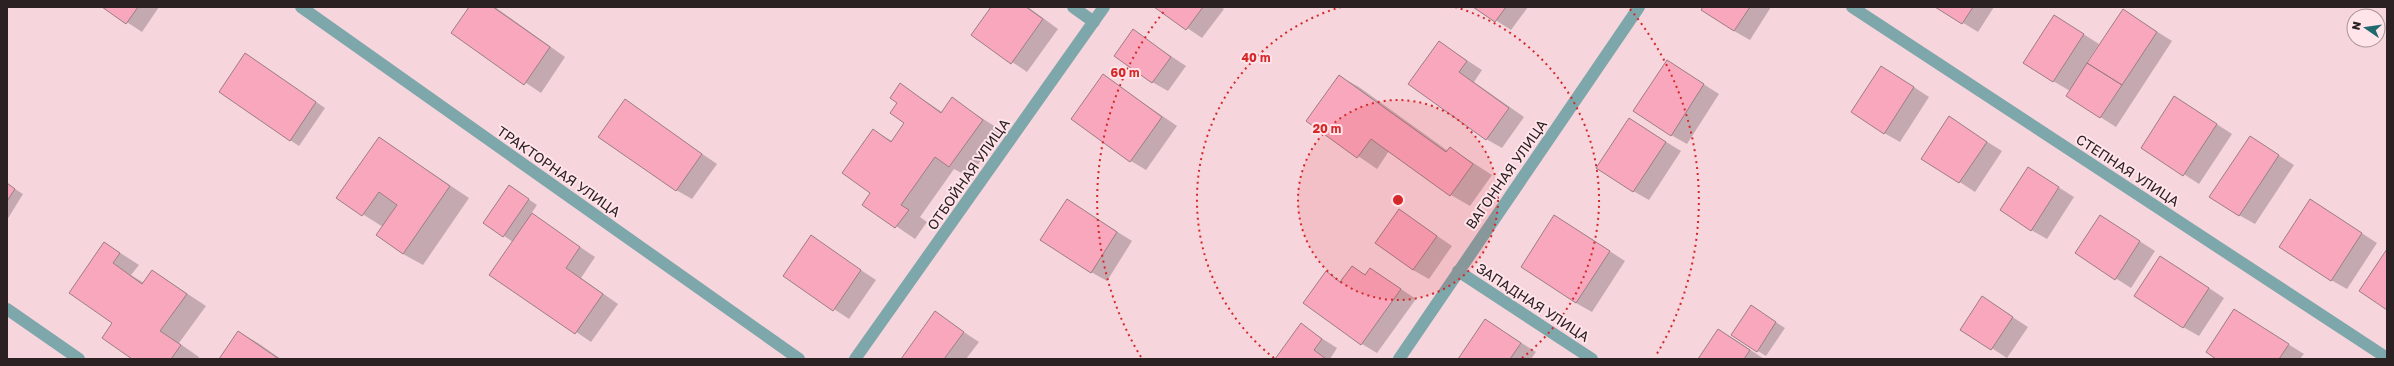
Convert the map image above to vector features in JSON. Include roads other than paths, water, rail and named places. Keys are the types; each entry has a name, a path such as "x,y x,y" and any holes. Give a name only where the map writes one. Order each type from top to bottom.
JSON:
{"street":[{"name":"ТРАКТОРНАЯ УЛИЦА","path":"301,7 799,359"},
{"path":"1073,7 1094,22"},
{"name":"ОТБОЙНАЯ УЛИЦА","path":"855,359 1104,7"},
{"name":"ВАГОННАЯ УЛИЦА","path":"1399,359 1639,7"},
{"name":"СТЕПНАЯ УЛИЦА","path":"1852,7 2387,358"},
{"name":"ЗАПАДНАЯ УЛИЦА","path":"1458,271 1592,359"},
{"path":"7,309 79,359"}]}
